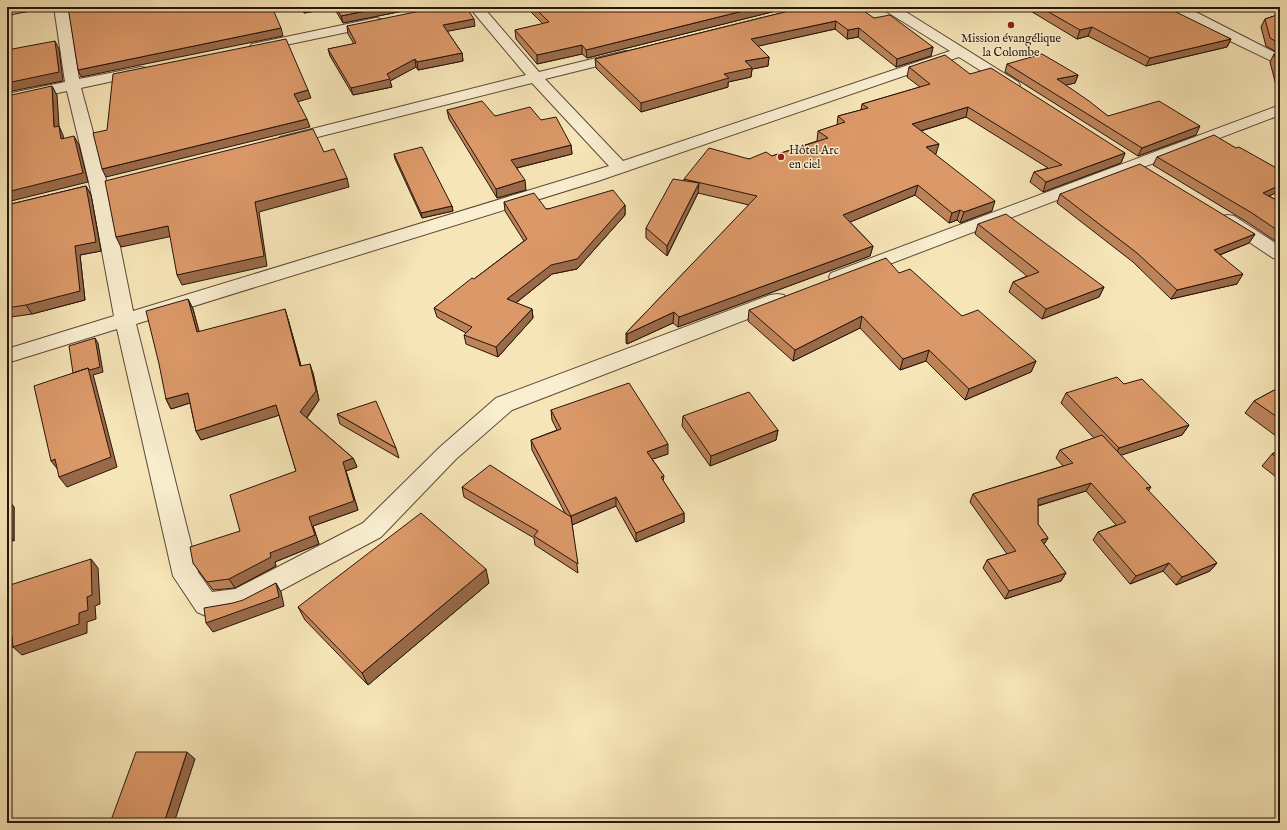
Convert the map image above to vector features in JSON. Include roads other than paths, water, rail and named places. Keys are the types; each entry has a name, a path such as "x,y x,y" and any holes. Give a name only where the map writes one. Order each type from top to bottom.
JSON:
{"main road":[{"path":"7,11 28,7"}],"street":[{"path":"61,7 73,85 99,187 125,320 186,576 206,604 239,600 372,530 448,453 504,404 794,293"},
{"path":"476,7 535,77 620,168"},
{"path":"889,7 1028,95"},
{"path":"1176,7 1280,61"},
{"path":"245,49 386,20"},
{"path":"275,142 636,52"},
{"path":"7,356 620,168 961,52"},
{"path":"7,99 152,69"},
{"path":"824,282 1129,159 1280,110"},
{"path":"1129,159 1155,175"},
{"path":"1214,211 1280,254"}],"place":[{"name":"Mission évangélique la Colombe","path":"1011,25"},
{"name":"Hôtel Arc en ciel","path":"781,157"}]}
